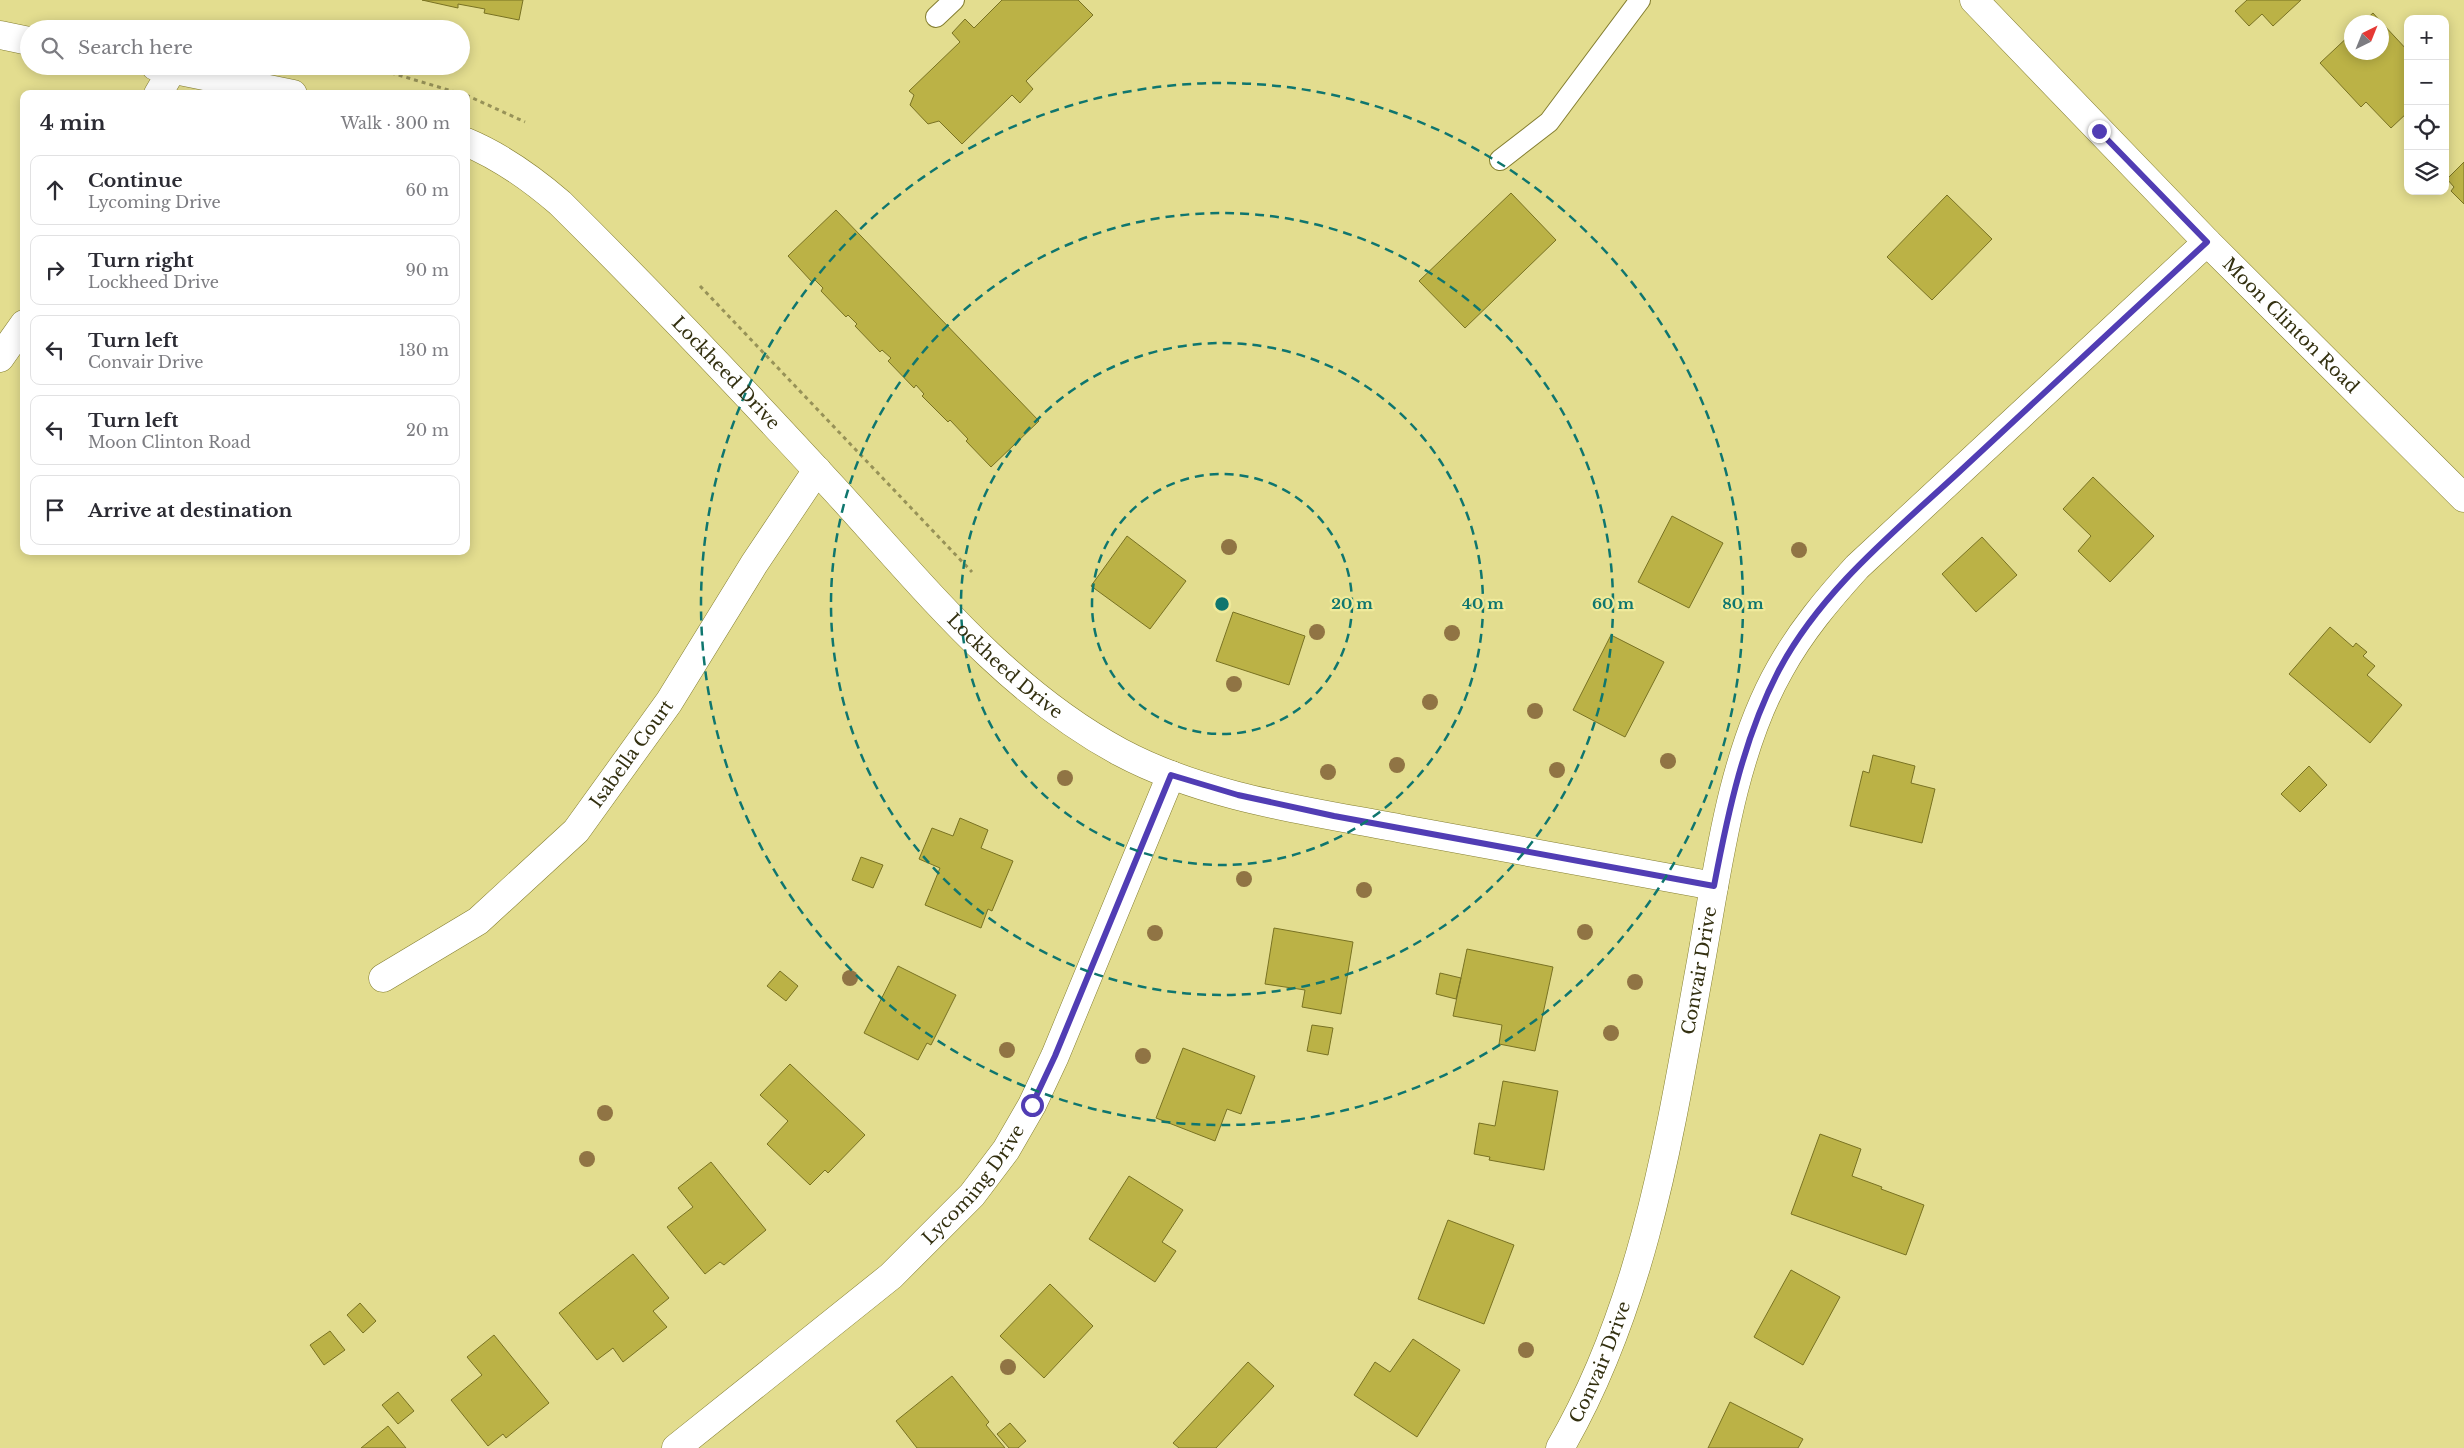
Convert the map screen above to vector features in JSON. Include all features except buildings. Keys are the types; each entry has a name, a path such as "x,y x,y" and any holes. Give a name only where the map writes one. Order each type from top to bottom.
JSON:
{"street":[{"name":"Moon Clinton Road","path":"1974,0 2207,242 2461,489"},
{"path":"0,35 20,39"},
{"path":"159,90 162,75"},
{"path":"198,75 273,90"},
{"name":"Lockheed Drive","path":"470,144 491,152 526,174 560,204 817,470 997,664 1035,696 1076,725 1121,752 1171,775 1238,795 1334,816 1714,886"},
{"name":"Convair Drive","path":"1560,1448 1600,1367 1640,1257 1666,1147 1725,827 1740,769 1760,713 1779,670 1803,631 1857,567 2207,242"},
{"path":"0,358 20,330"},
{"name":"Isabella Court","path":"383,978 478,921 576,831 669,702 754,564 817,470"},
{"name":"Lycoming Drive","path":"676,1448 891,1276 972,1195 1006,1150 1032,1105 1055,1056 1171,775"}],"lane":[{"path":"936,17 954,0"},
{"path":"1500,160 1549,122 1640,0"}],"path":[{"path":"398,75 449,90"},
{"path":"470,97 525,122"},
{"path":"700,286 972,572"}],"route":[{"path":"1032,1105 1055,1056 1171,775 1238,795 1334,816 1714,886 1725,827 1740,769 1760,713 1779,670 1803,631 1828,599 1857,567 2207,242 2099,131"}]}
